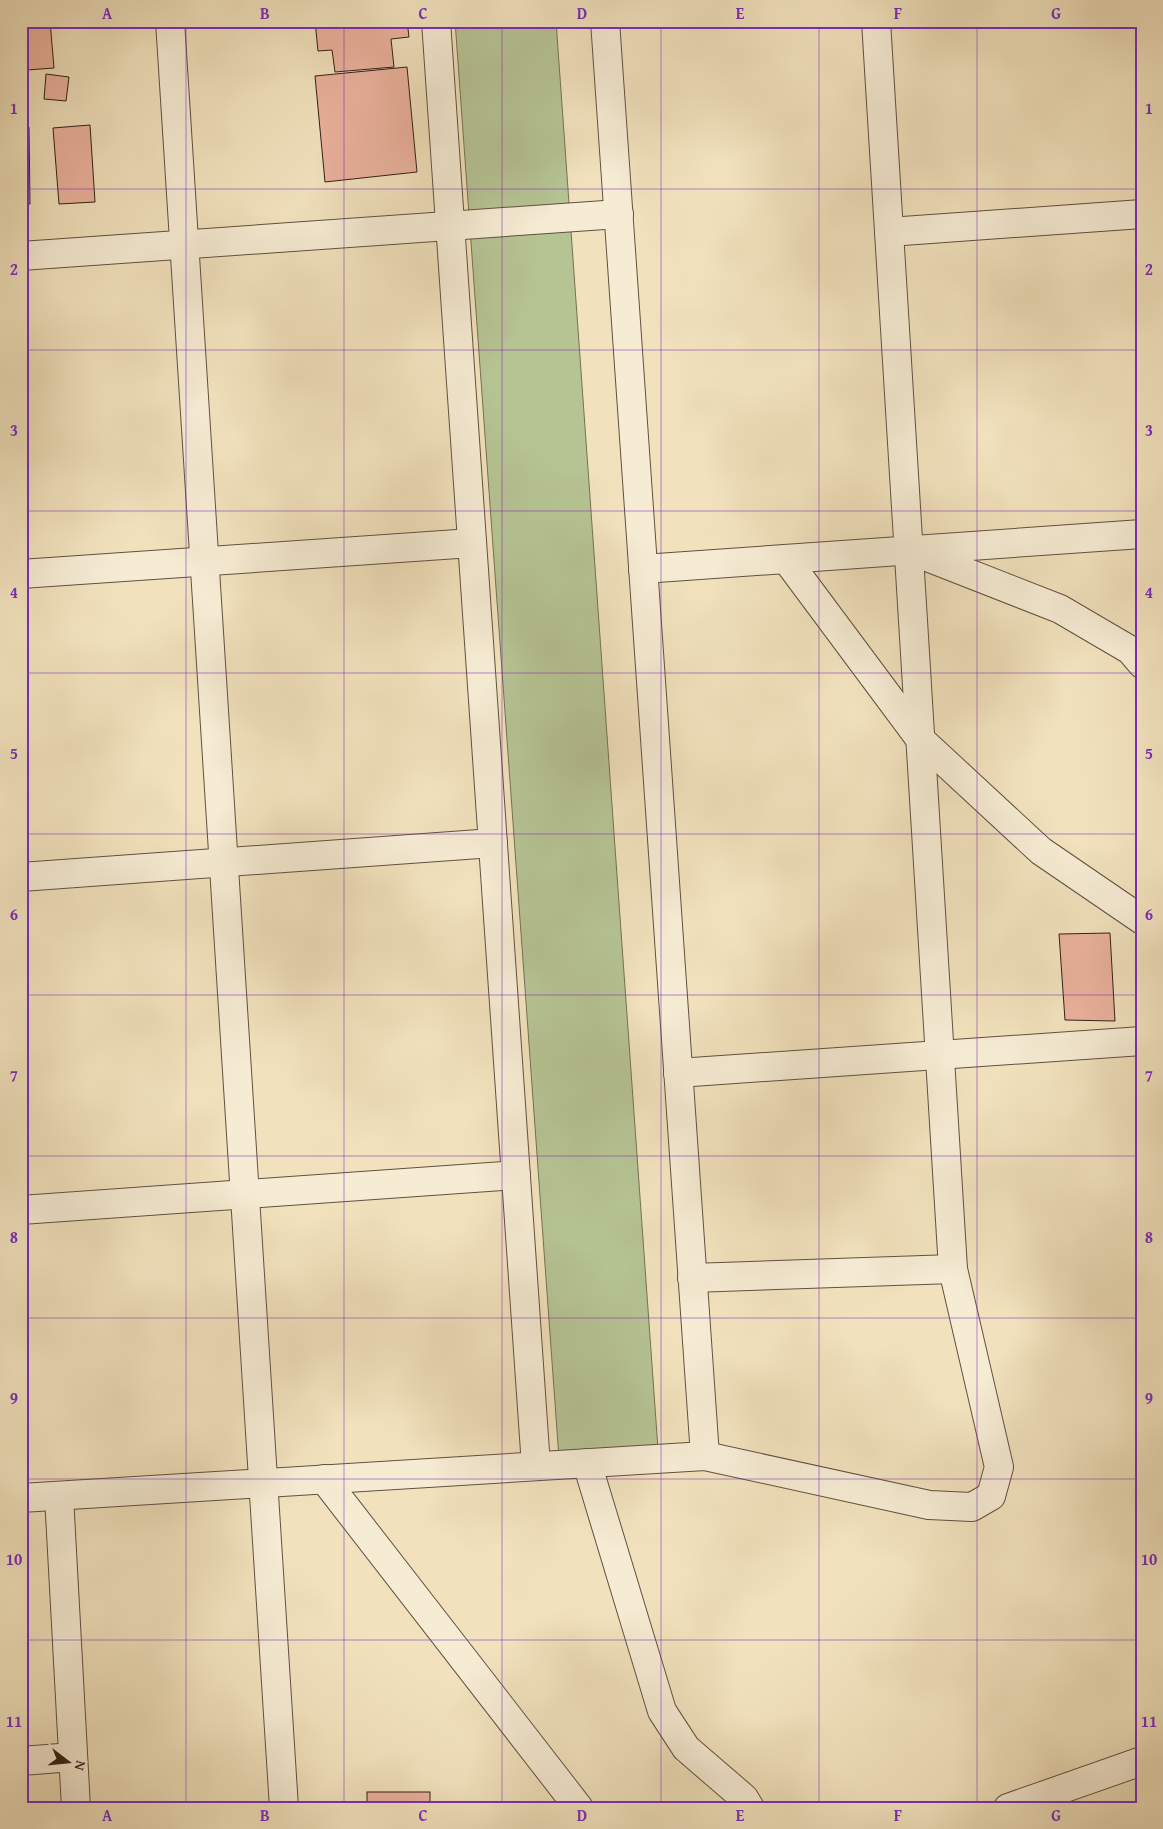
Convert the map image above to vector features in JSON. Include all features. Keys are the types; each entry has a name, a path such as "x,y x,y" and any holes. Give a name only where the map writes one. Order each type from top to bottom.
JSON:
{"street":[{"path":"170,21 284,1808"},
{"path":"436,21 536,1466"},
{"path":"605,21 705,1456"},
{"path":"21,1498 705,1456 929,1505 972,1507 991,1496 999,1467 953,1269 876,21"},
{"path":"21,256 619,214"},
{"path":"889,232 1142,214"},
{"path":"643,569 1142,534"},
{"path":"21,574 472,542"},
{"path":"908,550 1060,608 1130,650 1142,664"},
{"path":"786,559 920,739 1041,851 1142,920"},
{"path":"21,877 493,843"},
{"path":"678,1073 1142,1041"},
{"path":"21,1210 516,1175"},
{"path":"692,1278 953,1269"},
{"path":"587,1463 662,1711 686,1748 744,1798 750,1808"},
{"path":"324,1479 579,1808"},
{"path":"59,1496 76,1808"},
{"path":"21,1761 74,1757"},
{"path":"1008,1808 1142,1761"}],"green space":[{"path":"455,21 556,21 659,1463 560,1472"}],"building":[{"path":"50,21 54,68 27,70 23,23"},
{"path":"86,21 115,21 86,25"},
{"path":"315,21 407,21 409,37 391,39 394,67 335,72 332,50 318,51"},
{"path":"407,67 417,172 325,182 315,76"},
{"path":"46,74 69,77 66,101 44,99"},
{"path":"90,125 95,202 59,204 53,128"},
{"path":"21,127 29,127 30,204 21,204"},
{"path":"1110,933 1115,1021 1065,1020 1059,934"},
{"path":"367,1792 430,1792 430,1808 367,1808"}]}
